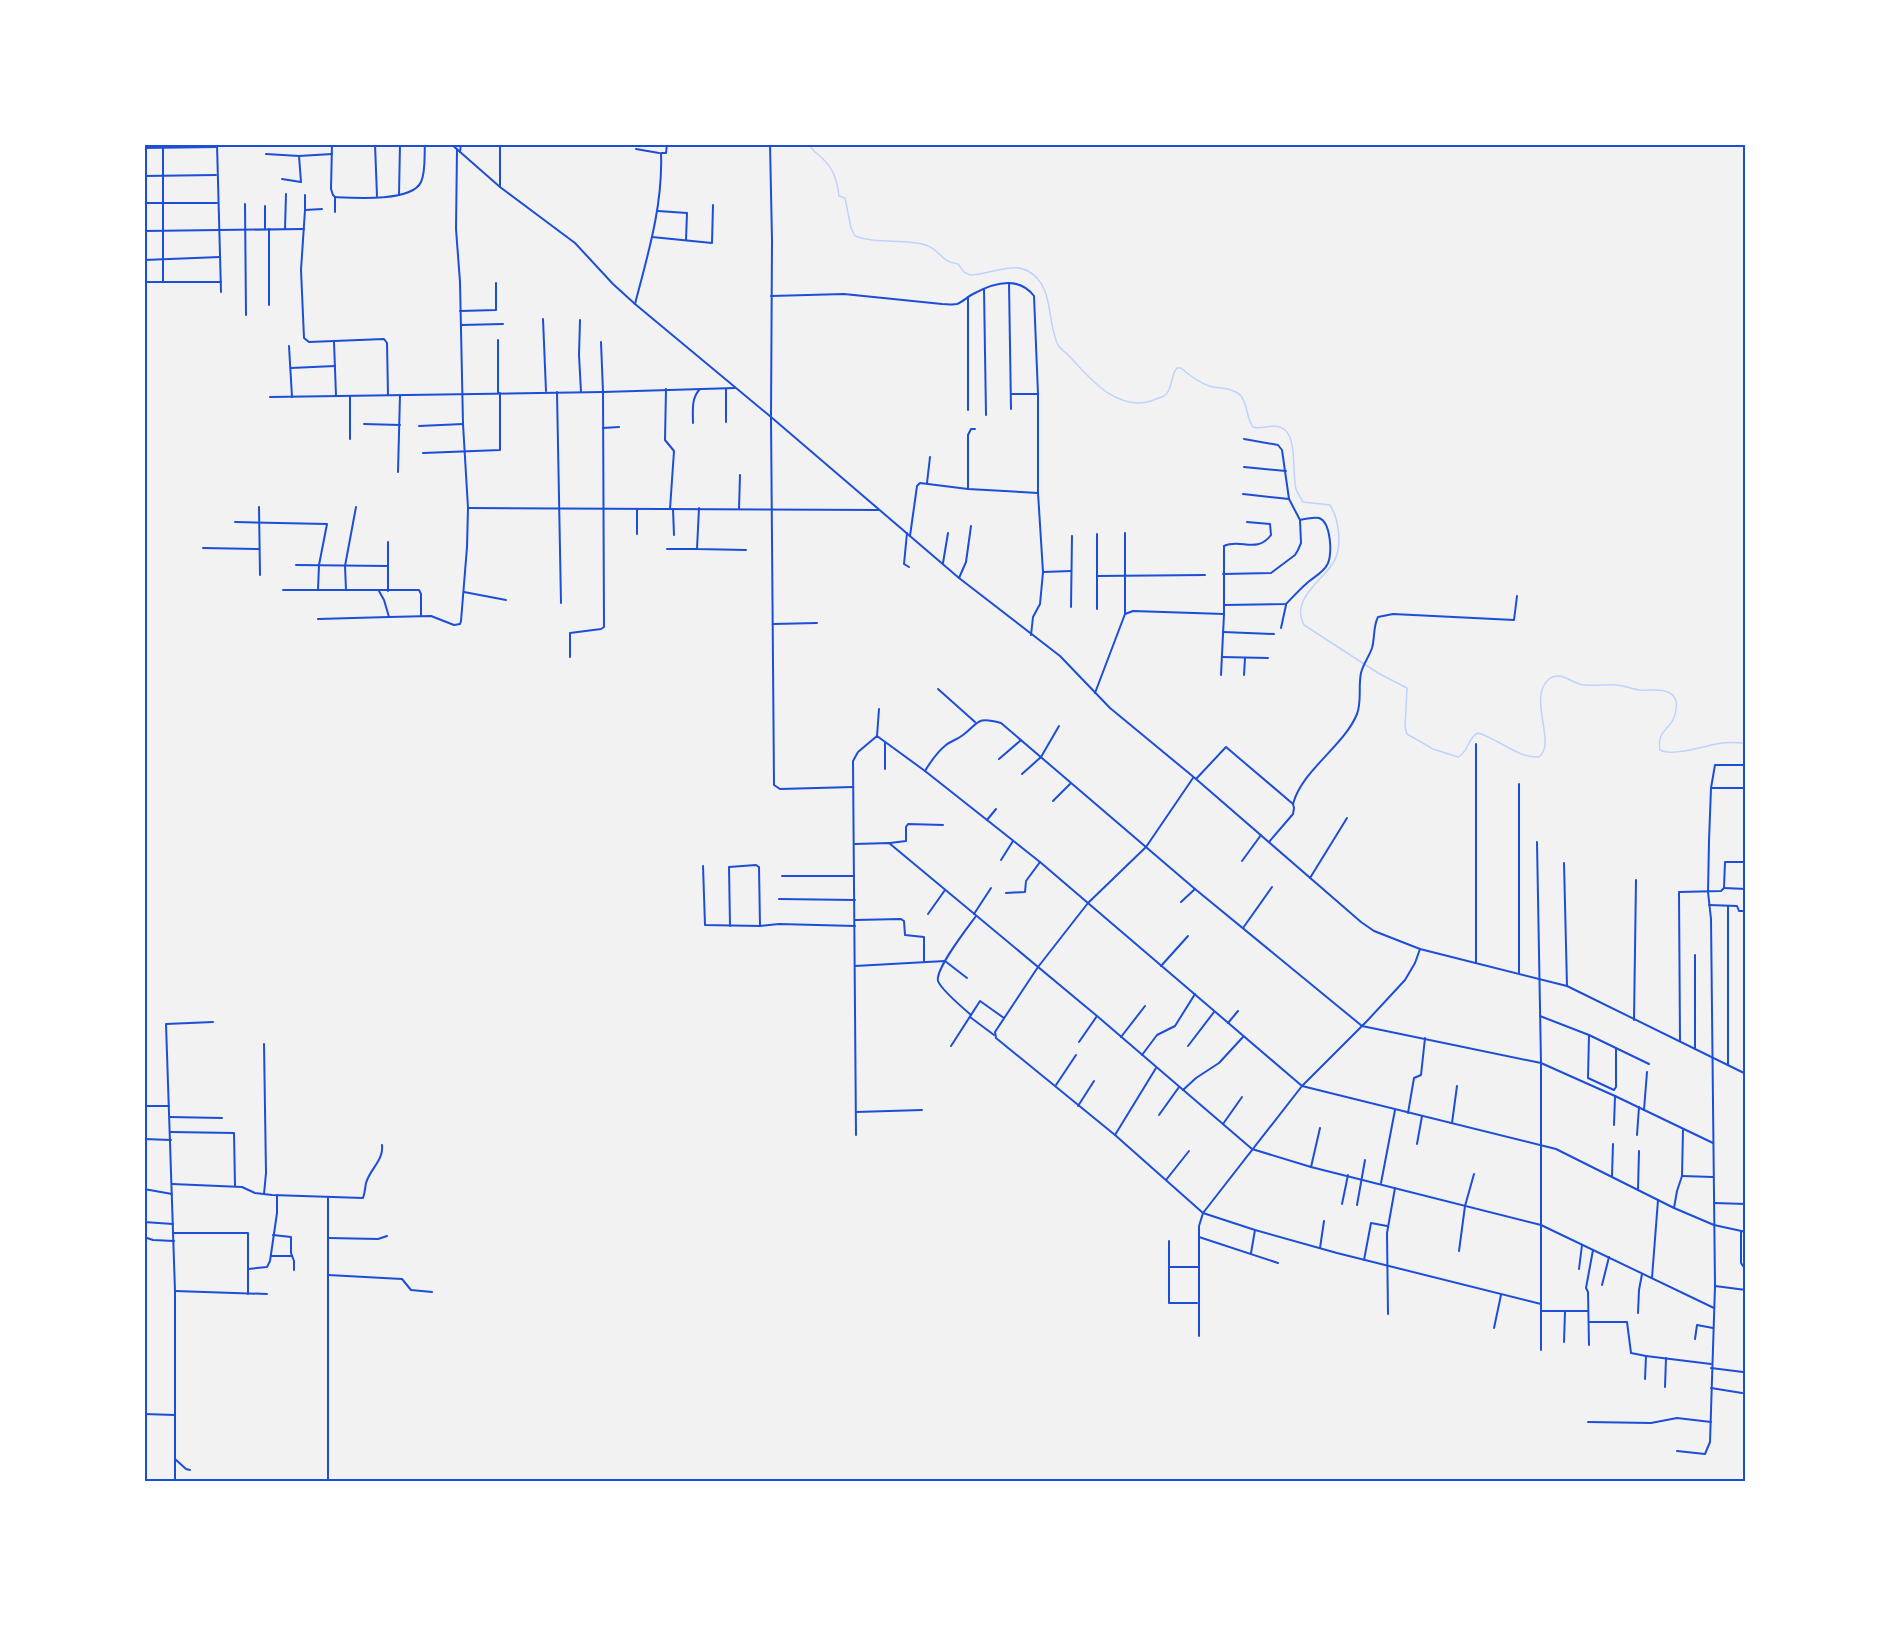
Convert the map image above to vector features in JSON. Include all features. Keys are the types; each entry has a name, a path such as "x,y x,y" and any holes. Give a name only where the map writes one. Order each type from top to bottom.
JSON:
{"street":[{"path":"332,144 331,189 335,196 335,212"},
{"path":"375,144 376,196"},
{"path":"399,195 400,144"},
{"path":"335,196 399,195 414,190 422,181 425,144"},
{"path":"451,144 500,187 575,243 635,304 959,578 1060,656 1110,708 1368,927 1420,949 1567,987 1746,1074"},
{"path":"460,144 460,152"},
{"path":"500,144 500,187"},
{"path":"636,148 666,153 668,144"},
{"path":"770,144 774,785 780,789 853,787"},
{"path":"163,146 163,282"},
{"path":"144,148 217,146 221,292"},
{"path":"318,619 421,616 434,617 454,625 460,624 468,508 456,229 457,149"},
{"path":"635,304 658,211 661,189 661,153"},
{"path":"267,154 299,156 332,154"},
{"path":"282,179 301,182 299,156"},
{"path":"144,176 217,175"},
{"path":"285,230 286,194"},
{"path":"305,195 301,270 304,338 309,342 381,339 386,341 388,395"},
{"path":"144,204 217,203"},
{"path":"245,204 246,315"},
{"path":"652,237 712,243 712,205"},
{"path":"265,207 265,229"},
{"path":"305,210 322,209"},
{"path":"658,211 687,213 686,241"},
{"path":"269,229 269,305"},
{"path":"144,231 304,229"},
{"path":"144,260 220,257"},
{"path":"144,282 221,282"},
{"path":"460,311 496,310 496,283"},
{"path":"771,296 844,294 956,304 993,285 1009,283 1020,284 1034,296 1042,572 1040,604 1033,617 1031,635"},
{"path":"1009,283 1011,410"},
{"path":"984,289 986,415"},
{"path":"968,297 968,410"},
{"path":"543,319 546,392"},
{"path":"579,320 581,392"},
{"path":"461,325 503,324"},
{"path":"423,453 501,449 498,340"},
{"path":"334,341 336,396"},
{"path":"570,657 570,633 604,627 601,342"},
{"path":"289,346 292,397"},
{"path":"291,368 335,366"},
{"path":"270,397 735,388"},
{"path":"693,423 695,396 700,389"},
{"path":"726,389 726,422"},
{"path":"666,390 665,440 674,452 672,509 674,535"},
{"path":"558,392 561,603"},
{"path":"1011,394 1038,394"},
{"path":"398,472 400,395"},
{"path":"350,396 350,439"},
{"path":"364,424 400,425"},
{"path":"419,426 463,424"},
{"path":"603,428 619,427"},
{"path":"968,489 968,435 971,429 975,429"},
{"path":"1223,574 1271,573 1295,555 1301,543 1300,520 1289,499 1286,471 1280,447 1244,440"},
{"path":"927,483 930,457"},
{"path":"1244,467 1286,471"},
{"path":"739,509 740,475"},
{"path":"909,567 904,564 918,484 1038,493"},
{"path":"1243,494 1289,499"},
{"path":"259,507 260,575"},
{"path":"346,591 345,566 356,507"},
{"path":"468,508 879,510"},
{"path":"637,508 638,534"},
{"path":"697,549 699,508"},
{"path":"1281,628 1286,604 1326,567 1329,561 1330,541 1328,529 1323,521 1316,518 1300,520"},
{"path":"235,522 327,524 319,565 318,590"},
{"path":"1221,675 1224,546 1229,544 1258,545 1265,542 1271,535 1270,525 1247,522"},
{"path":"959,578 966,562 971,526"},
{"path":"943,563 948,533"},
{"path":"1095,693 1125,614 1125,533"},
{"path":"1097,534 1097,609"},
{"path":"1071,607 1072,536"},
{"path":"388,542 388,591"},
{"path":"203,548 259,549"},
{"path":"668,549 746,550"},
{"path":"296,565 388,566"},
{"path":"1042,572 1071,571"},
{"path":"1097,576 1205,575"},
{"path":"283,590 420,591 421,616"},
{"path":"379,591 390,617"},
{"path":"464,592 506,600"},
{"path":"1269,842 1293,814 1296,796 1311,773 1349,728 1357,713 1363,666 1372,647 1376,619 1380,615 1514,620 1517,596"},
{"path":"1224,605 1286,604"},
{"path":"1125,614 1132,611 1224,614"},
{"path":"773,624 817,623"},
{"path":"1223,632 1274,634"},
{"path":"1222,657 1268,658"},
{"path":"1244,675 1245,658"},
{"path":"938,689 975,722"},
{"path":"856,1135 853,761 855,756 877,736 879,709"},
{"path":"925,771 938,752 964,734 975,722 1001,723 1362,1026 1541,1063 1713,1143"},
{"path":"1022,774 1041,757 1059,726"},
{"path":"877,736 1040,862 1302,1086 1556,1149 1714,1226 1746,1232"},
{"path":"999,759 1021,740"},
{"path":"885,743 885,769"},
{"path":"1476,744 1476,963"},
{"path":"995,1035 1038,967 1088,903 1146,847 1195,778 1226,747 1293,804"},
{"path":"1677,1451 1705,1454 1710,1442 1715,1286 1711,919 1708,892 1711,788 1715,765 1746,765"},
{"path":"1053,801 1070,783"},
{"path":"1518,784 1519,973"},
{"path":"1711,788 1746,788"},
{"path":"987,820 996,809"},
{"path":"1310,878 1347,818"},
{"path":"855,844 906,841 908,824 943,825"},
{"path":"1242,861 1261,835"},
{"path":"1001,860 1013,841"},
{"path":"1537,842 1541,1063 1541,1350"},
{"path":"889,843 1097,1016 1251,1149 1311,1167 1541,1225 1714,1308"},
{"path":"1006,893 1025,892 1026,881 1040,862"},
{"path":"1724,888 1725,863 1746,862"},
{"path":"1564,863 1567,987"},
{"path":"730,926 729,867 757,865 759,866 760,927"},
{"path":"703,866 703,923 707,926 760,927 779,924 855,926"},
{"path":"782,876 854,876"},
{"path":"1634,1020 1636,880"},
{"path":"1243,928 1272,887"},
{"path":"991,888 945,961 938,980 954,1001 970,1016 1115,1135 1203,1213 1364,1260 1540,1304"},
{"path":"1181,902 1195,888"},
{"path":"1680,1041 1679,894 1681,891 1708,892 1724,888 1746,889"},
{"path":"928,914 945,890"},
{"path":"779,899 855,900"},
{"path":"1709,905 1737,906 1739,911 1746,911"},
{"path":"1728,906 1728,1065"},
{"path":"855,920 901,919 904,921 905,935 924,937 924,961"},
{"path":"1161,966 1188,936"},
{"path":"1199,1336 1198,1267 1200,1222 1203,1213 1302,1086 1405,980 1420,949"},
{"path":"1695,955 1695,1049"},
{"path":"855,966 945,961 967,978"},
{"path":"1142,1055 1157,1035 1174,1026 1195,994"},
{"path":"951,1046 980,1001 1004,1018"},
{"path":"1121,1037 1145,1006"},
{"path":"1228,1023 1238,1011"},
{"path":"1188,1046 1214,1012"},
{"path":"1078,1042 1097,1016"},
{"path":"1540,1016 1589,1035 1649,1064"},
{"path":"175,1481 175,1291 166,1024 213,1022"},
{"path":"1589,1035 1588,1078 1614,1090 1616,1087 1616,1048"},
{"path":"1183,1090 1196,1077 1212,1069 1243,1037"},
{"path":"1408,1113 1414,1078 1421,1076 1425,1038"},
{"path":"264,1044 266,1173 264,1194"},
{"path":"1055,1086 1076,1055"},
{"path":"1115,1135 1156,1067"},
{"path":"1644,1110 1647,1072"},
{"path":"1078,1106 1094,1081"},
{"path":"1452,1123 1457,1086"},
{"path":"1159,1115 1179,1087"},
{"path":"1614,1125 1615,1096"},
{"path":"1222,1124 1242,1097"},
{"path":"144,1106 169,1106"},
{"path":"1637,1135 1639,1107"},
{"path":"856,1112 922,1110"},
{"path":"1381,1183 1395,1110"},
{"path":"1417,1144 1422,1116"},
{"path":"170,1117 222,1118"},
{"path":"1311,1167 1320,1128"},
{"path":"1674,1208 1682,1176 1683,1130"},
{"path":"171,1132 234,1133 235,1186"},
{"path":"144,1139 171,1140"},
{"path":"1612,1176 1613,1144"},
{"path":"172,1184 242,1186 255,1193 277,1196 364,1197 367,1181 382,1155 382,1145"},
{"path":"1166,1180 1189,1151"},
{"path":"1638,1190 1639,1151"},
{"path":"1357,1205 1365,1160"},
{"path":"1459,1251 1464,1206 1474,1174"},
{"path":"1342,1204 1348,1175"},
{"path":"1682,1176 1713,1177"},
{"path":"1388,1314 1388,1226 1395,1188"},
{"path":"144,1189 172,1194"},
{"path":"248,1269 267,1267 271,1256 277,1196"},
{"path":"328,1197 328,1481"},
{"path":"1652,1278 1658,1200"},
{"path":"1714,1203 1746,1204"},
{"path":"1320,1248 1324,1221"},
{"path":"144,1222 173,1224"},
{"path":"1364,1260 1371,1223 1388,1226"},
{"path":"1251,1253 1256,1230"},
{"path":"1741,1231 1741,1263 1746,1267"},
{"path":"173,1233 247,1232 249,1235 248,1294"},
{"path":"273,1235 291,1237 294,1270"},
{"path":"329,1238 378,1239 387,1236"},
{"path":"144,1237 174,1241"},
{"path":"1199,1237 1278,1263"},
{"path":"1170,1241 1169,1303 1199,1304"},
{"path":"1579,1269 1582,1245"},
{"path":"1589,1345 1586,1285 1593,1250"},
{"path":"271,1256 292,1256"},
{"path":"1602,1285 1609,1257"},
{"path":"1170,1267 1198,1267"},
{"path":"1638,1313 1642,1274"},
{"path":"328,1275 402,1278 411,1290 432,1292"},
{"path":"1715,1286 1746,1290"},
{"path":"175,1291 267,1294"},
{"path":"1494,1328 1501,1295"},
{"path":"1541,1311 1588,1311"},
{"path":"1564,1342 1565,1311"},
{"path":"1589,1322 1627,1322 1631,1353 1743,1372"},
{"path":"1695,1339 1697,1325 1713,1328"},
{"path":"1645,1379 1646,1356"},
{"path":"1665,1387 1666,1358"},
{"path":"1711,1388 1742,1393"},
{"path":"144,1414 175,1415"},
{"path":"1588,1422 1651,1424 1677,1419 1711,1422"},
{"path":"175,1459 190,1470"}],"waterway":[{"path":"809,144 832,171 839,196 845,198 851,228 855,236 864,239 926,245 948,261 958,264 964,272 970,275 1015,268 1028,271 1037,278 1046,295 1058,345 1106,392 1127,402 1151,401 1167,393 1175,371 1181,368 1205,384 1238,393 1253,427 1277,426 1285,430 1291,441 1298,493 1303,502 1330,505 1336,518 1339,534 1338,550 1333,563 1304,599 1301,607 1304,625 1378,673 1407,688 1405,727 1407,734 1433,749 1458,757 1478,733 1523,755 1539,757 1544,750 1545,741 1541,708 1543,687 1549,679 1557,676 1584,685 1619,685 1639,690 1660,690 1670,693 1676,701 1676,710 1672,722 1660,737 1660,750 1673,752 1722,743 1746,743"}]}
